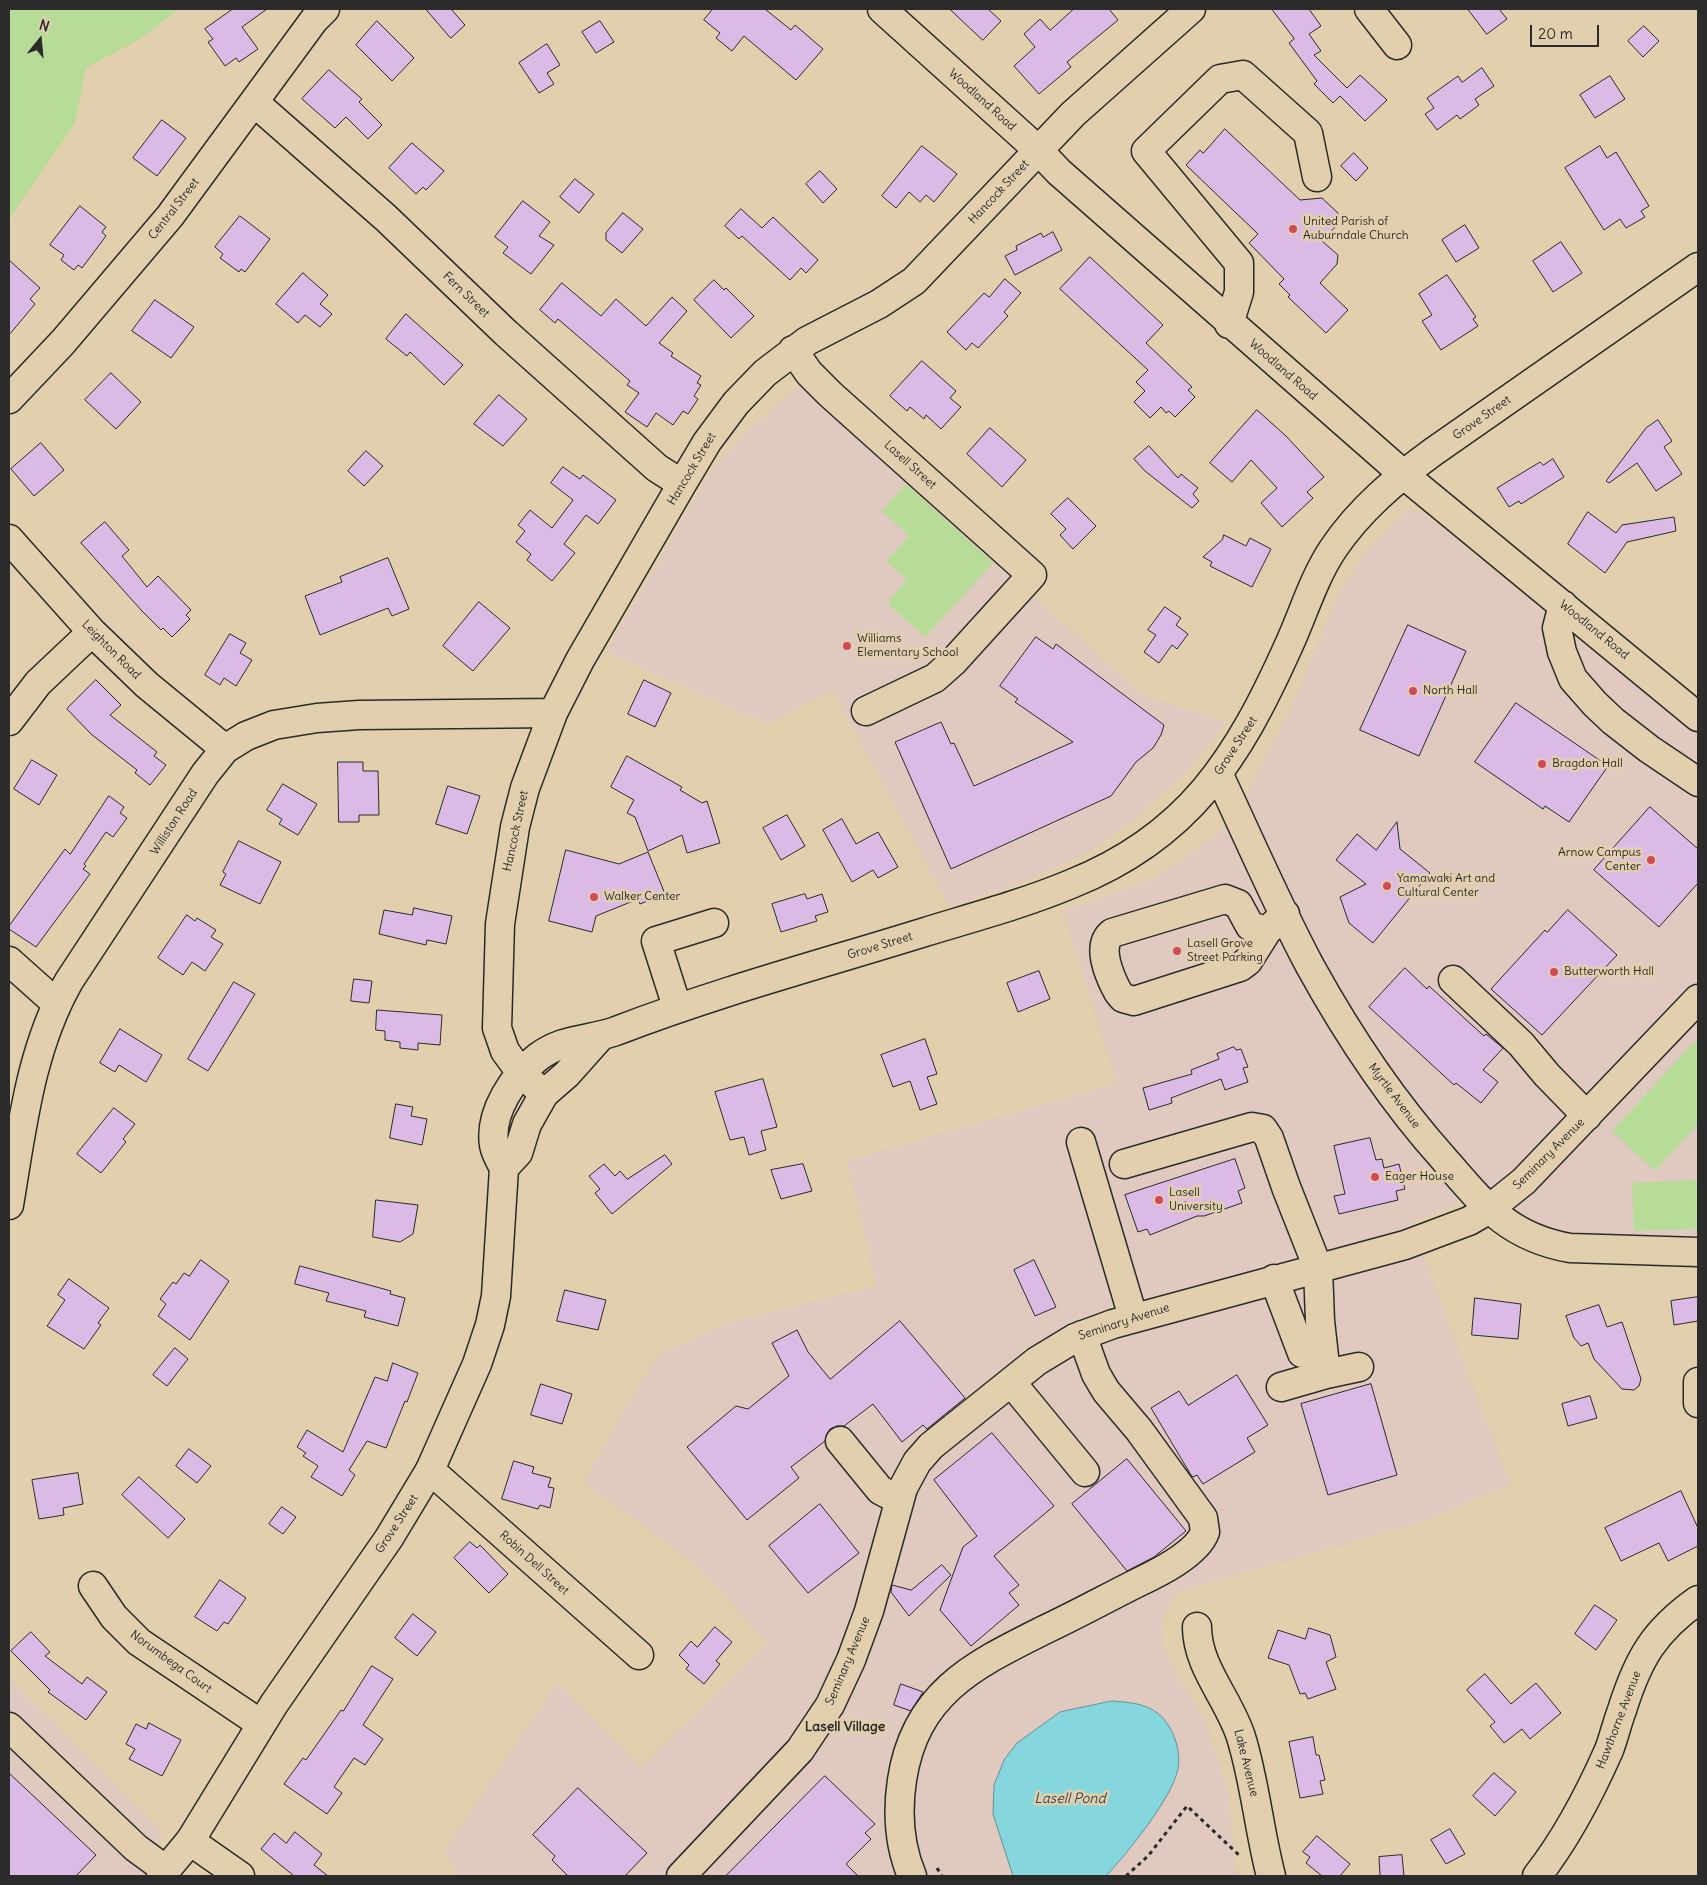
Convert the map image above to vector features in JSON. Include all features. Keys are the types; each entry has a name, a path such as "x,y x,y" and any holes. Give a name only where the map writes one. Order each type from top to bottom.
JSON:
{"street":[{"name":"Central Street","path":"9,399 63,342 170,216 314,20 325,9"},
{"name":"Woodland Road","path":"882,9 1038,150 1059,172 1229,324 1403,474 1698,717"},
{"name":"Hancock Street","path":"544,1094 521,1073 505,1052 497,1028 500,924 515,827 525,788 553,713 580,660 682,484 708,442 736,403 765,373 793,350 818,334 879,304 914,281 1073,114 1191,9"},
{"path":"1369,9 1397,45"},
{"path":"1229,324 1239,292 1239,264 1146,151 1220,79 1243,75 1308,133 1317,177"},
{"name":"Fern Street","path":"254,102 386,218 520,346 658,468 682,484"},
{"name":"Grove Street","path":"170,1874 261,1724 389,1538 430,1470 477,1364 493,1312 504,1168 494,1147 494,1127 506,1095 521,1073 540,1056 564,1042 600,1037 677,1008 1033,899 1113,865 1152,839 1185,811 1219,775 1256,715 1328,557 1352,524 1403,474 1698,267"},
{"name":"Lasell Street","path":"793,350 809,373 825,389 1032,575 953,662 935,678 866,711"},
{"name":"Leighton Road","path":"9,539 92,632 147,686 225,749"},
{"path":"1563,605 1557,628 1562,652 1573,678 1594,704 1613,721 1698,782"},
{"path":"9,721 38,683 92,632"},
{"name":"Williston Road","path":"9,1205 32,1070 56,1004 69,981 194,791 225,749 246,736 274,725 317,718 553,713"},
{"name":"Myrtle Avenue","path":"1219,775 1276,923 1324,990 1374,1071 1405,1113 1488,1210 1530,1237 1570,1248 1698,1252"},
{"path":"1225,899 1238,904 1250,926 1276,923 1248,961 1240,967 1134,1001 1126,1000 1118,992 1104,949 1105,942 1112,933 1225,899"},
{"path":"677,1008 656,941 714,923"},
{"path":"9,961 56,1004"},
{"path":"1453,980 1521,1044 1587,1116"},
{"name":"Seminary Avenue","path":"681,1876 795,1756 830,1705 869,1611 899,1500 910,1472 931,1446 1055,1349 1082,1335 1132,1318 1405,1245 1448,1230 1488,1210 1524,1181 1698,999"},
{"name":"Grove Street","path":"504,1168 518,1153 527,1124 544,1094 567,1074 600,1037"},
{"path":"1124,1164 1252,1126 1260,1128 1270,1138 1286,1187 1318,1268 1320,1321 1326,1374"},
{"path":"1081,1142 1132,1318"},
{"path":"1274,1279 1302,1353"},
{"path":"912,1876 899,1832 903,1774 917,1729 940,1695 964,1674 997,1654 1156,1574 1193,1548 1205,1532 1203,1518 1139,1430 1106,1391 1096,1374 1082,1335"},
{"path":"1281,1387 1358,1367"},
{"path":"1011,1382 1085,1472"},
{"path":"840,1441 880,1490 899,1500"},
{"name":"Robin Dell Street","path":"430,1470 639,1656"},
{"name":"Norumbega Court","path":"94,1586 114,1617 139,1642 261,1724"},
{"name":"Hawthorne Avenue","path":"1537,1876 1594,1782 1610,1748 1622,1708 1648,1647 1669,1622 1698,1600"},
{"name":"Lake Avenue","path":"1197,1627 1201,1655 1229,1708 1241,1737 1271,1876"},
{"path":"9,1727 136,1848 170,1874"},
{"path":"190,1841 240,1876"}],"path":[{"path":"1126,1876 1148,1856 1187,1806 1248,1864"}],"shaded area":[{"name":"Williams Elementary School","path":"799,386 1142,695 1226,722 1181,778 1131,822 1089,851 1056,868 1015,885 949,906 833,690 767,724 606,652 709,474 743,435"},
{"name":"Lasell University","path":"1410,510 1424,514 1698,736 1698,1242 1561,1237 1524,1225 1481,1187 1442,1212 1410,1221 1510,1484 1429,1520 1177,1594 1164,1616 1162,1646 1208,1729 1228,1790 1236,1873 1238,1876 460,1876 444,1852 558,1682 640,1768 768,1642 695,1564 584,1482 656,1357 725,1323 877,1286 847,1161 1117,1083 1063,910 1154,879 1219,833 1252,785 1297,697 1326,623 1341,591 1366,553 1400,515"},
{"path":"9,1677 164,1835 142,1876 9,1876"}],"green space":[{"path":"9,9 179,9 140,39 86,68 75,123 9,219"},
{"path":"906,484 993,563 925,637 887,603 907,580 886,561 909,536 882,511"},
{"path":"1698,1038 1698,1124 1655,1171 1612,1131"},
{"path":"1698,1180 1698,1229 1634,1231 1632,1183"}],"water":[{"name":"Lasell Pond","path":"1112,1701 1133,1703 1151,1709 1158,1713 1170,1728 1177,1746 1179,1762 1174,1782 1167,1795 1137,1840 1106,1876 1013,1876 993,1814 994,1785 1004,1760 1017,1743 1060,1712"}],"building":[{"path":"233,9 267,9 242,27 258,49 239,62 236,58 225,66 208,42 213,39 205,29"},
{"path":"426,9 451,9 465,25 451,38"},
{"path":"713,9 765,9 791,30 795,25 823,49 796,80 744,36 732,51 716,38 720,33 704,20"},
{"path":"950,9 988,9 1001,21 983,40"},
{"path":"1074,9 1109,9 1118,20 1067,62 1071,67 1039,94 1014,66 1035,47 1024,34 1040,19 1050,30"},
{"path":"1272,9 1309,9 1321,26 1309,34 1321,51 1314,55 1347,88 1360,75 1387,100 1365,121 1340,96 1333,103 1314,84 1317,81 1289,43 1294,39"},
{"path":"1468,9 1499,9 1507,19 1487,34"},
{"path":"377,21 414,58 392,81 356,45"},
{"path":"600,21 614,42 596,53 582,32"},
{"path":"1644,26 1659,41 1643,57 1628,41"},
{"path":"547,44 560,65 547,73 554,84 539,93 519,63"},
{"path":"1482,68 1494,86 1475,99 1479,105 1460,119 1457,115 1437,130 1425,114 1434,108 1427,98 1458,76 1462,82"},
{"path":"329,70 362,99 359,102 382,125 368,139 346,117 335,128 302,99"},
{"path":"1610,76 1625,99 1595,118 1580,95"},
{"path":"162,120 186,138 157,176 133,158"},
{"name":"United Parish of Auburndale Church","path":"1225,129 1300,200 1322,198 1338,213 1337,225 1322,241 1338,255 1337,264 1320,283 1348,310 1326,333 1288,297 1290,295 1279,284 1284,279 1249,243 1258,234 1186,165 1200,150 1203,153"},
{"path":"412,143 444,171 426,190 423,187 416,194 389,168"},
{"path":"922,146 957,174 934,202 926,195 920,202 909,192 896,208 882,196"},
{"path":"1600,146 1607,158 1616,152 1649,206 1641,211 1645,217 1626,228 1620,219 1604,230 1565,168"},
{"path":"1354,153 1368,168 1356,181 1341,166"},
{"path":"820,171 837,189 823,203 806,184"},
{"path":"575,179 594,194 579,213 560,197"},
{"path":"523,201 550,222 539,236 554,245 531,274 503,253 508,247 495,237"},
{"path":"80,206 106,227 102,232 106,236 82,268 78,265 74,270 61,260 64,255 50,245"},
{"path":"741,209 762,228 773,217 818,260 806,273 801,268 790,280 742,236 739,239 725,226"},
{"path":"623,213 643,229 622,253 606,240 606,233"},
{"path":"240,216 270,239 245,272 241,269 239,272 220,258 223,254 215,247"},
{"path":"1465,225 1479,248 1456,262 1442,240"},
{"path":"1053,232 1062,250 1015,275 1005,256 1017,250 1016,246 1041,233 1043,237"},
{"path":"1561,242 1582,273 1553,292 1533,261"},
{"path":"1090,257 1163,325 1146,343 1192,387 1188,390 1195,397 1175,417 1169,411 1166,413 1161,407 1150,418 1134,402 1145,391 1136,382 1148,370 1060,289"},
{"path":"9,260 40,288 30,299 35,304 9,335"},
{"path":"303,273 328,295 320,304 332,314 320,327 305,315 298,323 276,304"},
{"path":"1447,275 1476,317 1473,319 1478,326 1441,350 1422,321 1432,315 1419,294"},
{"path":"1005,279 1021,293 1004,312 1008,316 978,348 972,343 966,350 947,332 984,293 989,297"},
{"path":"714,280 724,290 726,288 754,316 731,338 694,300"},
{"path":"562,283 601,316 616,299 646,326 672,297 687,311 659,343 673,353 671,356 701,376 697,383 701,385 694,396 698,399 688,414 683,411 673,425 656,413 647,427 625,412 639,393 627,385 630,381 558,319 555,323 540,310"},
{"path":"155,300 194,327 171,358 132,331"},
{"path":"406,314 463,365 444,385 410,352 407,356 386,339"},
{"path":"922,361 956,391 950,398 961,407 941,429 926,415 924,419 910,407 907,411 890,396"},
{"path":"111,373 141,402 116,429 85,400"},
{"path":"499,395 527,419 503,446 474,424"},
{"path":"1257,410 1286,436 1324,477 1307,492 1313,498 1282,527 1261,503 1277,488 1251,460 1232,482 1210,463"},
{"path":"1658,420 1672,441 1664,447 1682,474 1656,491 1637,463 1609,483 1606,481 1646,428"},
{"path":"990,428 1026,460 1002,487 967,454"},
{"path":"41,443 64,470 34,496 11,469"},
{"path":"1149,446 1178,478 1181,474 1198,488 1193,494 1199,501 1192,508 1145,471 1134,459"},
{"path":"366,451 383,466 364,486 348,471"},
{"path":"1553,459 1564,477 1521,504 1519,501 1509,507 1497,488 1540,462 1543,465"},
{"path":"563,467 580,479 583,475 616,500 598,524 586,515 564,544 575,553 552,581 527,560 531,554 516,542 525,531 518,525 530,510 552,528 573,500 551,483"},
{"path":"1068,498 1096,526 1073,549 1060,535 1066,529 1051,514"},
{"path":"1588,512 1616,533 1622,525 1674,517 1676,531 1627,542 1605,573 1568,544"},
{"path":"105,522 129,550 122,556 147,587 158,576 191,610 186,615 190,619 172,637 163,628 161,630 142,611 81,543"},
{"path":"1224,535 1246,546 1250,538 1271,549 1252,587 1210,566 1212,562 1203,557 1222,540"},
{"path":"388,558 409,609 392,616 388,608 320,635 305,596 342,582 340,577"},
{"path":"479,602 510,628 473,671 443,646"},
{"path":"1165,607 1181,618 1176,625 1188,634 1177,649 1172,645 1159,663 1144,652 1156,635 1148,630"},
{"name":"North Hall","path":"1408,625 1466,651 1419,756 1360,730"},
{"path":"230,634 246,643 240,653 252,660 236,686 224,678 220,685 205,675"},
{"path":"1036,637 1053,649 1056,644 1164,725 1161,735 1153,748 1136,762 1111,796 951,869 895,742 941,722 951,744 954,743 974,786 1073,742 1015,702 1018,699 1000,686"},
{"path":"96,680 121,705 110,715 157,752 154,756 166,765 150,785 135,773 137,770 91,734 67,709"},
{"path":"644,680 671,693 655,727 628,714"},
{"name":"Bragdon Hall","path":"1516,703 1608,766 1569,822 1545,806 1543,809 1475,762"},
{"path":"627,756 682,787 680,790 702,803 707,801 720,843 687,853 682,835 648,851 635,817 627,813 634,800 611,787"},
{"path":"32,760 57,775 39,805 14,789"},
{"path":"338,762 363,762 363,771 378,771 379,815 359,815 359,822 339,822"},
{"path":"283,784 317,804 298,835 279,824 282,819 267,810"},
{"path":"448,786 480,796 467,834 436,824"},
{"path":"109,796 124,807 120,813 127,818 113,837 106,832 84,864 86,866 83,869 90,874 36,947 9,929 9,926 65,849 70,854"},
{"name":"Arnow Campus Center","path":"1650,807 1698,849 1698,883 1659,927 1594,870"},
{"path":"787,815 805,846 781,860 763,828"},
{"path":"842,819 856,844 878,832 898,867 878,878 873,870 852,882 823,830"},
{"name":"Yamawaki Art and Cultural Center","path":"1397,822 1400,849 1430,873 1373,943 1349,923 1340,897 1366,884 1336,860 1357,834 1376,850"},
{"path":"239,841 281,862 260,904 220,885 226,874 223,872"},
{"path":"566,850 619,864 648,852 665,894 640,904 638,899 596,916 592,932 549,921"},
{"path":"805,894 807,899 822,894 828,912 815,916 817,921 781,932 772,904"},
{"path":"414,908 452,916 446,944 427,940 426,945 379,934 384,910 412,915"},
{"name":"Butterworth Hall","path":"1568,910 1617,955 1542,1035 1491,989 1545,930 1547,932"},
{"path":"187,915 195,921 197,918 216,930 211,937 223,944 205,971 192,962 183,975 158,958"},
{"path":"1405,968 1427,989 1429,986 1484,1036 1486,1034 1503,1048 1483,1070 1498,1082 1481,1103 1456,1083 1454,1085 1369,1007"},
{"path":"1039,971 1050,999 1018,1012 1007,983"},
{"path":"354,979 372,981 369,1003 351,1001"},
{"path":"234,982 255,994 208,1071 188,1059"},
{"path":"377,1010 442,1015 440,1045 418,1043 418,1050 400,1048 400,1042 385,1040 385,1031 376,1030"},
{"path":"120,1029 162,1055 146,1082 119,1065 115,1072 100,1063"},
{"path":"925,1039 937,1074 927,1077 937,1104 920,1110 910,1081 893,1087 881,1055"},
{"path":"1234,1047 1236,1050 1241,1049 1248,1067 1243,1068 1248,1082 1225,1090 1221,1079 1171,1098 1172,1103 1149,1110 1143,1088 1192,1074 1191,1070 1219,1059 1217,1054"},
{"path":"763,1079 777,1127 761,1131 766,1150 749,1155 744,1137 730,1140 715,1092"},
{"path":"396,1104 413,1107 411,1116 427,1119 422,1145 390,1138"},
{"path":"114,1108 135,1124 123,1139 126,1142 101,1173 77,1154"},
{"name":"Eager House","path":"1370,1138 1376,1160 1382,1159 1384,1168 1399,1164 1405,1189 1396,1191 1398,1200 1339,1214 1334,1196 1345,1194 1334,1146"},
{"path":"665,1155 672,1164 612,1214 595,1193 600,1189 589,1176 604,1164 615,1176 620,1171 627,1179"},
{"path":"1235,1159 1245,1188 1238,1191 1242,1203 1204,1216 1197,1216 1150,1235 1147,1229 1138,1232 1125,1195"},
{"path":"803,1164 812,1191 781,1199 771,1170"},
{"path":"376,1200 418,1205 413,1234 400,1242 373,1237"},
{"path":"201,1260 229,1281 190,1340 158,1316 166,1304 160,1299 173,1282 176,1284 184,1273 189,1276"},
{"path":"1034,1260 1056,1307 1035,1316 1014,1270"},
{"path":"300,1266 391,1291 390,1294 405,1298 398,1326 364,1317 366,1311 326,1301 329,1293 295,1284"},
{"path":"69,1279 109,1308 98,1323 101,1325 84,1349 47,1326 65,1300 58,1295"},
{"path":"565,1290 606,1300 598,1330 557,1321"},
{"path":"1698,1297 1698,1321 1674,1325 1671,1301"},
{"path":"1475,1298 1521,1304 1518,1339 1472,1335"},
{"path":"1599,1305 1607,1327 1622,1322 1641,1379 1639,1386 1634,1390 1622,1389 1594,1359 1588,1343 1581,1346 1574,1338 1566,1316"},
{"path":"900,1321 965,1398 927,1429 923,1425 902,1442 873,1404 844,1426 830,1429 825,1441 791,1467 799,1478 747,1520 687,1447 736,1406 748,1409 789,1376 772,1343 797,1330 808,1352 830,1379"},
{"path":"175,1348 188,1359 167,1386 153,1375"},
{"path":"393,1363 418,1373 407,1402 405,1401 386,1448 367,1441 349,1470 355,1475 342,1496 311,1477 318,1466 303,1456 306,1453 297,1447 307,1430 343,1452 375,1377 387,1381"},
{"path":"1237,1375 1268,1425 1247,1438 1255,1452 1203,1484 1197,1475 1193,1477 1191,1475 1151,1408 1179,1391 1188,1405"},
{"path":"541,1384 572,1394 562,1424 531,1415"},
{"path":"1371,1384 1397,1475 1328,1495 1301,1404"},
{"path":"1590,1396 1597,1418 1568,1426 1562,1404"},
{"path":"992,1433 1054,1506 994,1556 1019,1585 1009,1593 1019,1605 971,1646 940,1610 963,1547 977,1536 934,1480"},
{"path":"189,1449 211,1466 197,1483 176,1466"},
{"path":"1127,1459 1186,1531 1154,1557 1127,1571 1072,1504"},
{"path":"514,1461 534,1467 532,1473 551,1478 548,1487 554,1488 550,1508 540,1505 538,1509 502,1499"},
{"path":"78,1473 83,1504 63,1508 64,1515 39,1519 32,1480"},
{"path":"139,1477 185,1519 168,1538 122,1495"},
{"path":"1681,1491 1698,1528 1698,1546 1668,1561 1659,1543 1621,1561 1605,1528"},
{"path":"820,1504 859,1553 808,1593 769,1546"},
{"path":"282,1507 296,1517 283,1534 269,1524"},
{"path":"470,1542 477,1548 480,1545 508,1574 489,1593 454,1558"},
{"path":"942,1565 951,1575 909,1616 891,1592 892,1585 911,1590"},
{"path":"220,1580 246,1598 228,1624 224,1622 217,1631 195,1617"},
{"path":"1595,1605 1617,1620 1596,1650 1575,1634"},
{"path":"413,1614 436,1632 417,1656 395,1638"},
{"path":"715,1627 732,1642 716,1661 720,1664 704,1684 686,1669 689,1665 679,1655 691,1641 697,1647"},
{"path":"1309,1628 1330,1635 1336,1657 1326,1662 1336,1689 1308,1699 1305,1693 1300,1694 1289,1665 1268,1658 1278,1630 1305,1639"},
{"path":"31,1632 50,1652 45,1656 82,1684 87,1677 107,1692 86,1720 48,1692 50,1690 11,1651"},
{"path":"372,1666 393,1679 363,1725 383,1739 365,1765 354,1758 334,1787 342,1793 327,1814 284,1784 303,1758 306,1760 341,1710 343,1711"},
{"path":"1485,1674 1511,1704 1536,1683 1561,1713 1530,1739 1522,1729 1504,1743 1490,1726 1495,1722 1467,1690"},
{"path":"901,1684 923,1692 911,1711 894,1705"},
{"path":"149,1723 181,1740 162,1776 129,1759 135,1749 126,1744 136,1724 146,1729"},
{"path":"1313,1737 1316,1755 1319,1755 1325,1780 1320,1781 1323,1794 1300,1798 1289,1742"},
{"path":"9,1773 96,1855 76,1876 9,1876"},
{"path":"1494,1773 1516,1792 1495,1816 1473,1796"},
{"path":"825,1776 875,1824 865,1833 871,1839 846,1864 858,1876 726,1876"},
{"path":"578,1788 647,1853 625,1876 568,1876 552,1860 555,1856 533,1835"},
{"path":"1450,1829 1465,1854 1446,1864 1431,1840"},
{"path":"295,1832 322,1854 314,1865 328,1876 294,1876 261,1849 274,1833 286,1843"},
{"path":"1317,1836 1350,1864 1340,1876 1322,1876 1306,1863 1310,1857 1303,1852"},
{"path":"1402,1855 1404,1876 1380,1876 1379,1857"}],"place":[{"name":"United Parish of Auburndale Church","path":"1293,229"},
{"name":"Williams Elementary School","path":"847,646"},
{"name":"North Hall","path":"1413,691"},
{"name":"Bragdon Hall","path":"1542,764"},
{"name":"Arnow Campus Center","path":"1651,860"},
{"name":"Yamawaki Art and Cultural Center","path":"1387,886"},
{"name":"Walker Center","path":"594,897"},
{"name":"Lasell Grove Street Parking","path":"1177,951"},
{"name":"Butterworth Hall","path":"1554,972"},
{"name":"Eager House","path":"1375,1177"},
{"name":"Lasell University","path":"1159,1200"}],"district":[{"name":"Lasell Village","path":"845,1727"}]}
